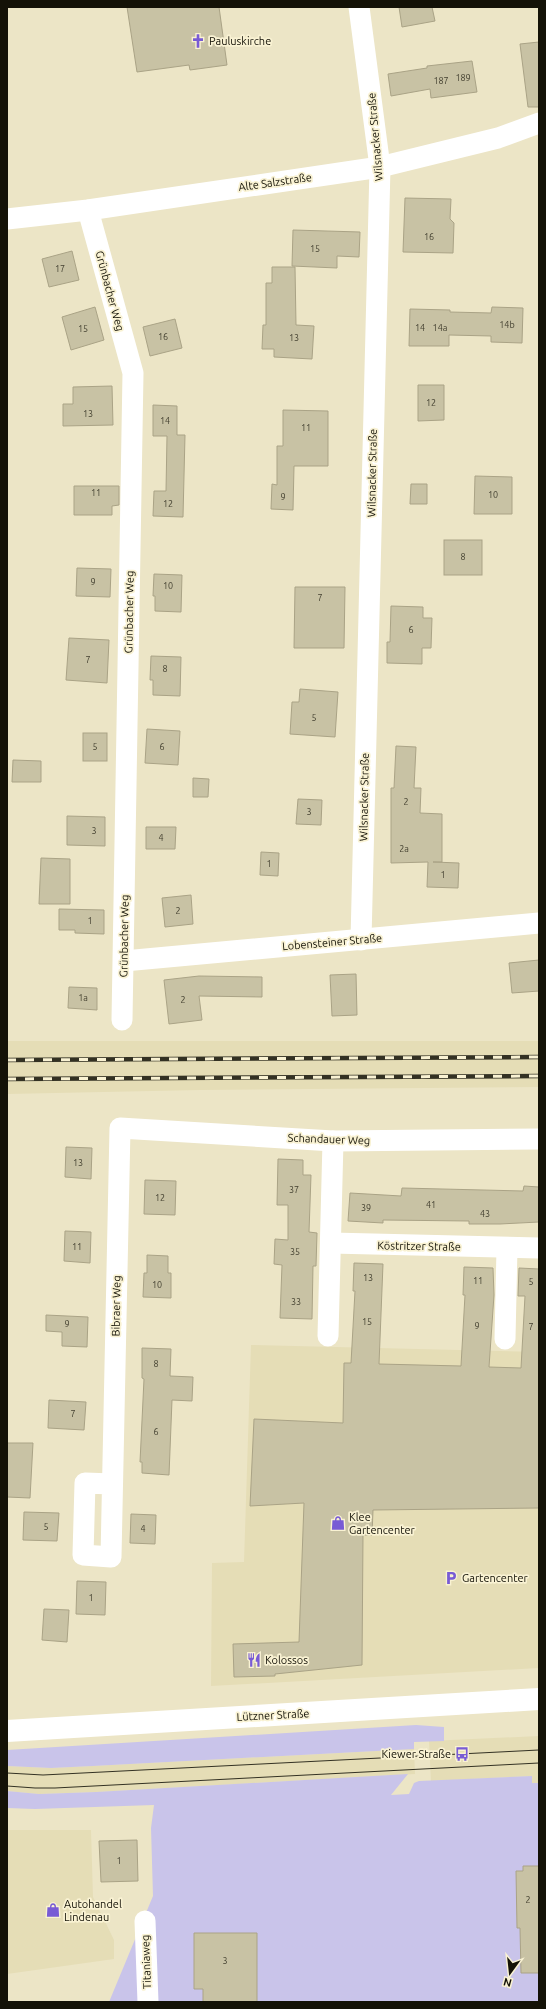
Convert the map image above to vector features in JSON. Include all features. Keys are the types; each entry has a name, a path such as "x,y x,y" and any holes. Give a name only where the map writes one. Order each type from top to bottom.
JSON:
{"main road":[{"name":"Lützner Straße","path":"7,1731 539,1699"}],"street":[{"name":"Wilsnacker Straße","path":"359,7 380,167 361,940"},
{"name":"Alte Salzstraße","path":"7,219 88,210 380,167 498,138 539,123"},
{"name":"Grünbacher Weg","path":"88,210 133,373 122,1020"},
{"name":"Lobensteiner Straße","path":"124,962 539,922"},
{"name":"Schandauer Weg","path":"120,1128 333,1141 539,1139"},
{"name":"Bibraer Weg","path":"112,1484 120,1128"},
{"path":"328,1336 333,1141"},
{"name":"Köstritzer Straße","path":"331,1243 539,1248"},
{"path":"505,1339 507,1248"},
{"name":"Titaniaweg","path":"144,1921 148,2002"}],"shaded area":[{"path":"7,1041 539,1041 539,1087 200,1090 7,1094"},
{"path":"251,1345 539,1352 539,1668 211,1686 212,1563 244,1562"},
{"path":"416,1725 444,1727 444,1741 414,1742 414,1749 51,1768 7,1766 7,1750"},
{"path":"539,1736 539,1783 532,1783 531,1776 431,1781 429,1741"},
{"path":"414,1749 415,1774 96,1792 39,1794 7,1791 7,1766 51,1768"},
{"path":"408,1774 391,1795 409,1794 414,1783 419,1781 532,1776 532,1783 539,1783 539,2002 109,2002 153,1896 151,1828 154,1805 35,1809 7,1808 7,1791 39,1794 96,1792"},
{"name":"Autohandel Lindenau","path":"7,1830 91,1830 93,1897 114,1940 114,1959 7,1974"}],"building":[{"name":"Pauluskirche","path":"127,7 219,7 227,65 190,70 189,65 137,72"},
{"path":"399,7 432,7 435,21 402,27"},
{"path":"539,42 539,107 528,107 520,44"},
{"path":"472,61 477,92 431,98 430,89 391,96 388,74 427,68 427,66"},
{"path":"405,198 451,199 450,219 454,223 453,253 403,252"},
{"path":"293,230 360,232 359,257 337,256 337,268 292,266"},
{"path":"72,251 79,280 49,287 42,259"},
{"path":"272,267 295,267 296,325 314,326 312,359 274,357 274,349 262,349 263,325 266,325 266,283 272,283"},
{"path":"95,307 104,340 71,350 62,317"},
{"path":"492,307 523,308 522,343 491,342 491,336 449,335 449,346 409,346 410,309 491,313"},
{"path":"175,319 182,348 150,356 143,327"},
{"path":"418,385 444,385 444,420 418,421"},
{"path":"112,386 113,425 63,426 63,404 73,404 73,387"},
{"path":"153,405 177,406 177,435 185,435 183,517 153,516 154,491 166,491 167,436 153,436"},
{"path":"283,410 328,411 328,466 294,466 293,510 271,509 272,484 277,485 277,446 283,446"},
{"path":"475,476 512,477 512,514 474,514"},
{"path":"411,484 427,484 427,504 410,504"},
{"path":"74,486 119,486 119,505 112,506 112,515 74,515"},
{"path":"444,540 482,540 482,575 444,575"},
{"path":"77,568 111,569 110,597 76,596"},
{"path":"154,574 182,575 181,612 155,611 155,596 153,596"},
{"path":"295,587 345,587 344,648 294,648"},
{"path":"391,606 423,607 423,618 432,618 431,648 422,648 422,664 387,663 387,642 390,642"},
{"path":"69,638 109,640 107,683 66,680"},
{"path":"151,656 181,657 180,696 153,695 153,680 150,680"},
{"path":"300,689 338,692 335,737 290,734 292,702 299,702"},
{"path":"147,729 180,731 178,765 145,763"},
{"path":"83,733 107,733 107,761 83,761"},
{"path":"396,746 416,747 414,788 421,788 420,813 442,814 442,862 433,862 459,863 458,888 427,887 428,862 391,863 391,788 394,788"},
{"path":"13,760 41,761 41,782 12,782"},
{"path":"193,778 209,779 208,797 193,797"},
{"path":"298,799 322,800 321,825 296,824"},
{"path":"67,816 105,817 105,846 67,845"},
{"path":"146,827 176,827 175,849 146,849"},
{"path":"261,852 279,853 278,876 260,875"},
{"path":"41,858 70,859 70,904 39,904"},
{"path":"191,895 193,924 165,927 162,898"},
{"path":"59,909 104,910 104,934 75,933 75,930 59,930"},
{"path":"539,960 539,991 512,993 509,963"},
{"path":"356,974 357,1015 332,1016 330,975"},
{"path":"199,976 262,977 262,997 199,996 202,1020 169,1024 164,980"},
{"path":"69,987 97,988 97,1010 68,1008"},
{"path":"66,1147 92,1148 91,1179 65,1177"},
{"path":"278,1159 303,1160 303,1175 311,1175 309,1232 317,1233 316,1266 313,1266 312,1319 280,1318 282,1265 274,1264 275,1239 288,1240 288,1205 277,1205"},
{"path":"145,1180 176,1181 175,1215 144,1214"},
{"path":"524,1186 539,1187 539,1222 469,1224 469,1221 383,1220 383,1223 348,1221 350,1193 401,1196 402,1188 523,1191"},
{"path":"65,1231 91,1232 90,1263 64,1261"},
{"path":"147,1255 168,1256 168,1273 171,1273 171,1298 143,1297 144,1273 147,1273"},
{"name":"Klee Gartencenter","path":"354,1263 383,1264 379,1364 461,1366 465,1295 463,1295 464,1267 493,1268 494,1295 489,1367 521,1368 525,1296 518,1296 519,1268 539,1269 539,1508 373,1510 372,1535 363,1535 362,1665 275,1674 275,1676 234,1677 233,1644 299,1642 304,1503 250,1506 254,1419 343,1423 344,1363 351,1363 355,1291 353,1291"},
{"path":"46,1315 88,1317 87,1347 62,1346 62,1332 46,1331"},
{"path":"142,1348 171,1349 170,1376 193,1377 192,1401 172,1400 169,1475 142,1473 142,1462 140,1462 144,1379 142,1378"},
{"path":"49,1400 86,1402 84,1430 48,1428"},
{"path":"7,1443 33,1443 30,1498 7,1497"},
{"path":"24,1512 59,1513 57,1541 23,1540"},
{"path":"131,1514 156,1515 155,1544 130,1543"},
{"path":"77,1581 106,1582 105,1615 76,1614"},
{"path":"44,1609 69,1610 67,1642 42,1640"},
{"path":"137,1840 138,1881 101,1882 99,1841"},
{"path":"523,1866 539,1866 539,1973 521,1973 520,1928 517,1928 516,1871 523,1871"},
{"path":"194,1933 257,1933 257,2002 203,2002 203,1989 194,1989"}],"tram line":[{"path":"7,1773 43,1775 539,1750"},
{"path":"7,1786 55,1788 539,1763"}],"railway":[{"path":"7,1060 539,1057"},
{"path":"7,1079 539,1076"}],"place":[{"name":"Pauluskirche","path":"198,41"},
{"name":"Klee Gartencenter","path":"338,1523"},
{"name":"Gartencenter","path":"451,1578"},
{"name":"Kolossos","path":"254,1660"},
{"name":"Kiewer Straße","path":"462,1754"},
{"name":"Autohandel Lindenau","path":"53,1910"}]}
